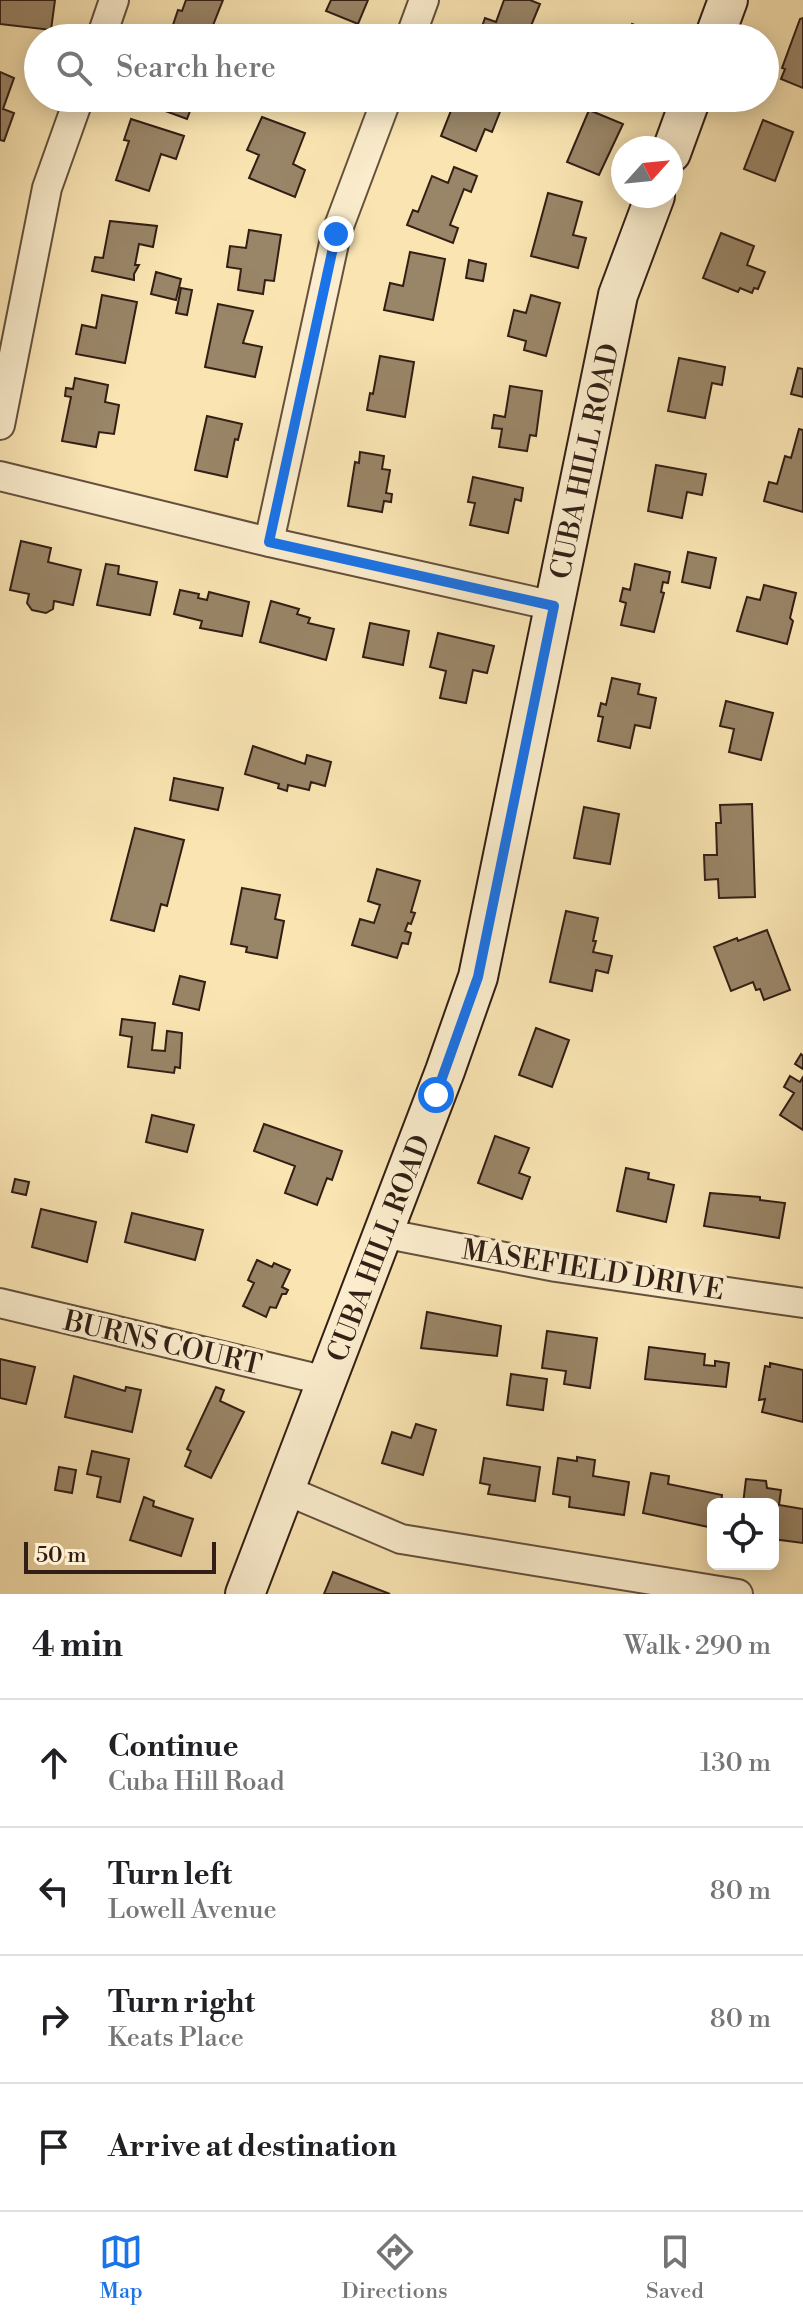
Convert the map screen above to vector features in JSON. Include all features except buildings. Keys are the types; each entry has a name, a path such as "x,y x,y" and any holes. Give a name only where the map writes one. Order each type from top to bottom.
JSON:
{"main road":[{"path":"719,24 728,0"},
{"path":"677,136 686,112"},
{"name":"CUBA HILL ROAD","path":"245,1594 478,977 618,295 651,208"}],"street":[{"path":"106,24 114,0"},
{"path":"415,24 424,0"},
{"path":"0,425 47,188 74,112"},
{"path":"269,542 336,234 382,112"},
{"path":"0,476 269,542 554,606"},
{"name":"MASEFIELD DRIVE","path":"382,1233 556,1267 803,1303"},
{"name":"BURNS COURT","path":"0,1303 327,1381"},
{"path":"283,1489 401,1539 738,1594"}],"route":[{"path":"336,234 269,542 554,606 478,977 436,1095"}]}
